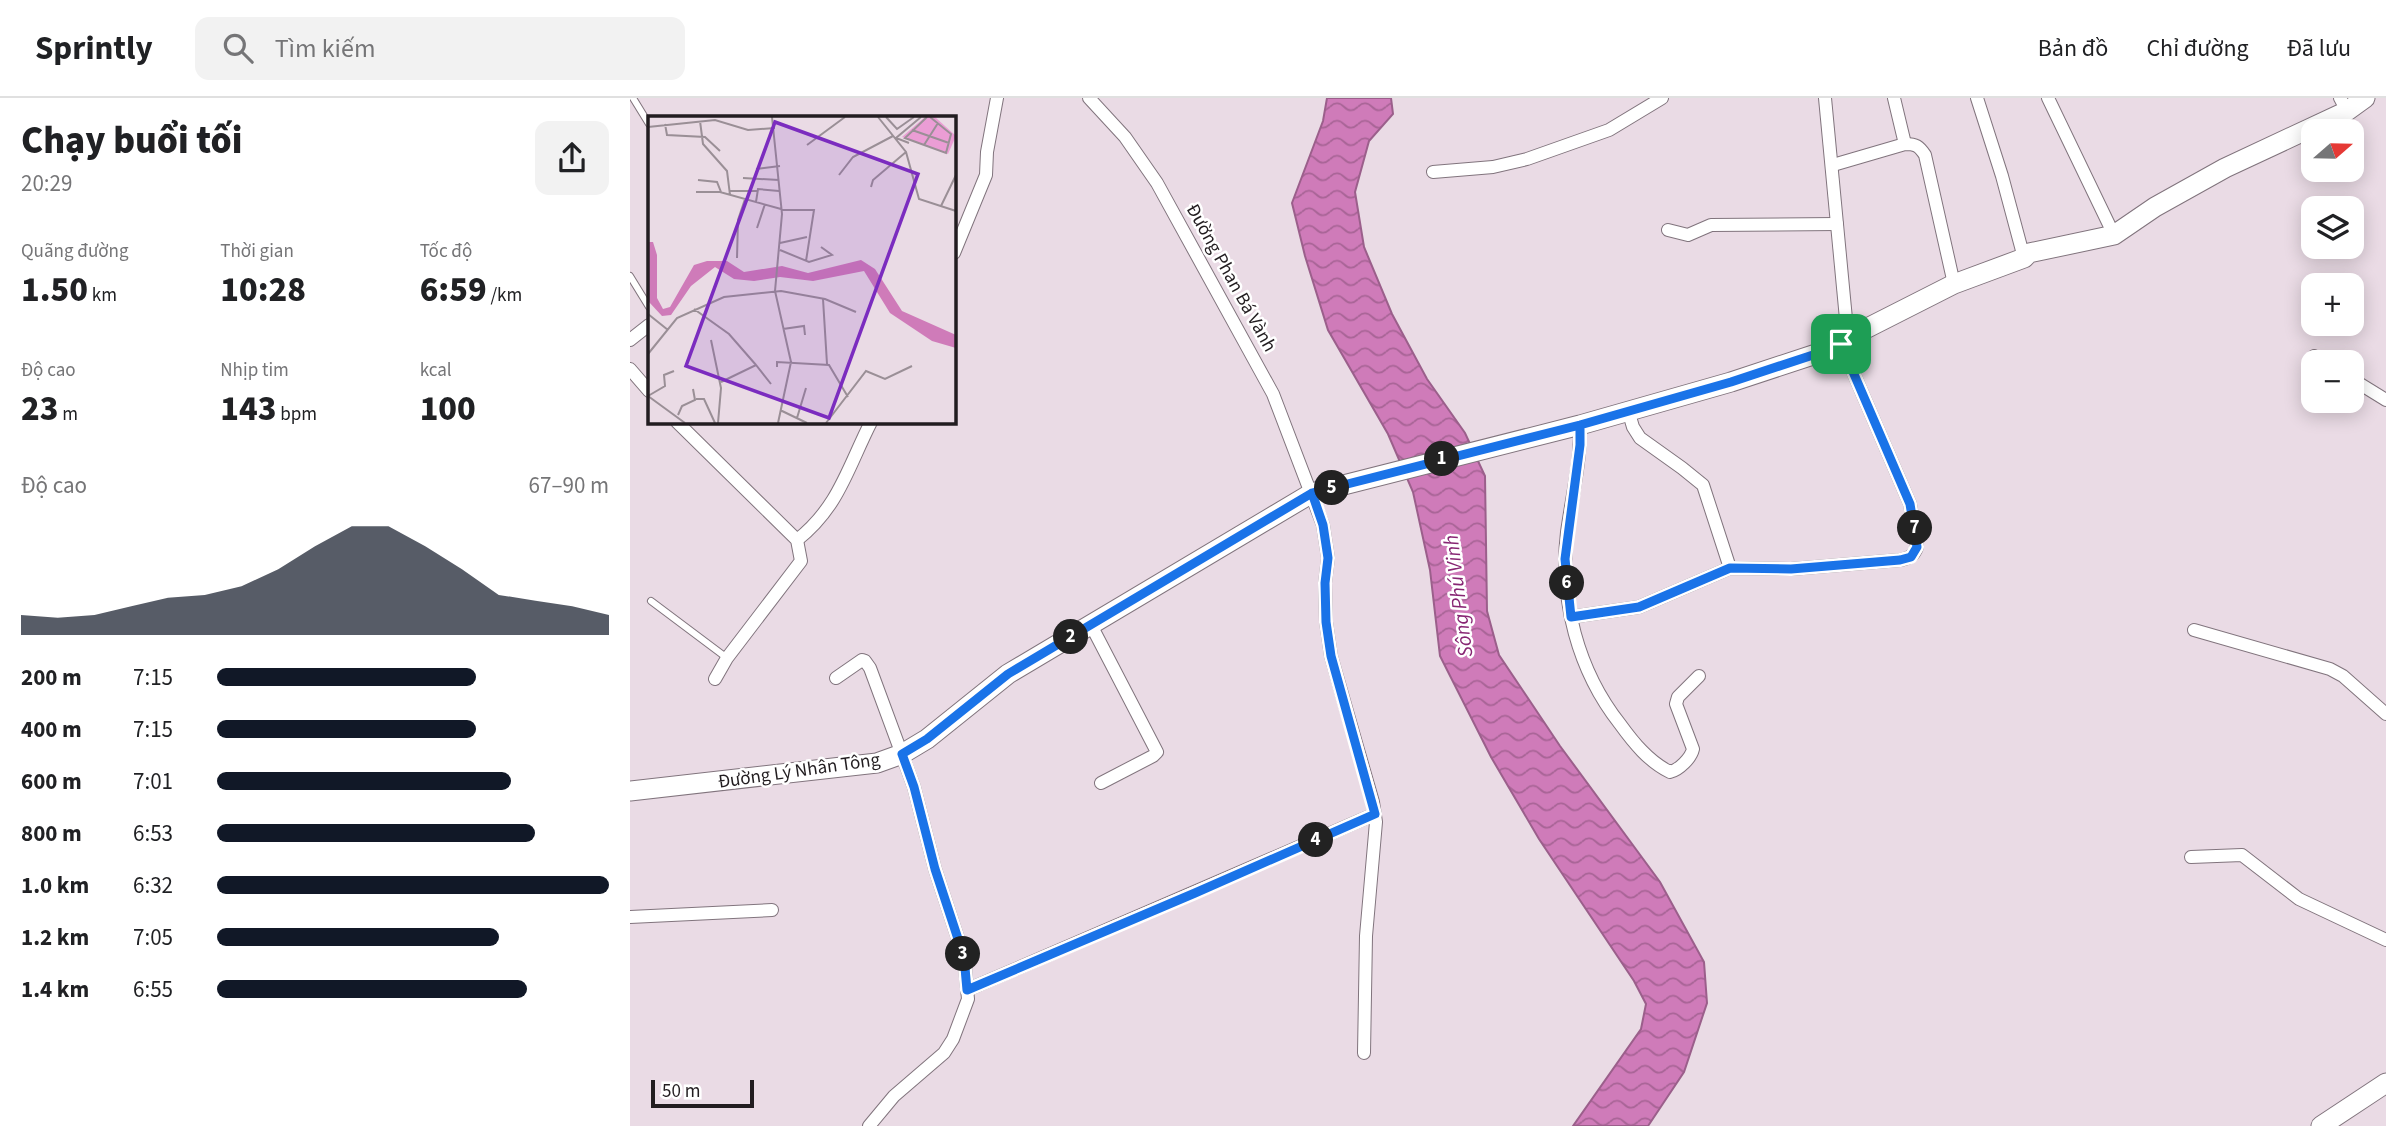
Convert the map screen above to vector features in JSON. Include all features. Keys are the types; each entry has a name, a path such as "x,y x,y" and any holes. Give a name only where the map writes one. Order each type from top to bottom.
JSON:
{"street":[{"path":"956,249 986,175 986,152 997,98"},
{"name":"Đường Phan Bá Vành","path":"1089,98 1125,137 1157,183 1273,394 1323,525 1328,558 1325,583 1326,622 1331,656 1376,822 1366,936 1364,1053"},
{"path":"1433,172 1493,167 1527,159 1609,130 1662,98"},
{"path":"1571,617 1639,607 1730,568 1791,569 1900,560 1914,554 1917,547 1910,504 1844,342 1833,164 1825,98"},
{"path":"1894,98 1905,144"},
{"path":"1977,98 2024,258"},
{"path":"2048,98 2114,235"},
{"name":"Đường Lý Nhân Tông","path":"630,791 877,763 902,754 927,739 1008,674 1312,493 1580,425 1731,382 1816,354 1954,284 2024,258 2029,253 2114,235 2155,207 2225,168 2343,104 2365,98"},
{"path":"1833,164 1905,144 1916,144 1925,155 1954,284"},
{"path":"1668,230 1688,235 1707,226 1724,224 1837,224"},
{"path":"630,340 648,326"},
{"path":"630,369 648,390"},
{"path":"2364,386 2386,400"},
{"path":"1628,410 1633,427 1640,438 1703,485 1730,568"},
{"path":"679,424 798,546 801,561 727,658 715,679"},
{"path":"798,546 835,499 870,424"},
{"path":"1580,425 1580,445 1565,559 1571,617 1586,669 1606,706 1643,752 1670,772 1676,771 1692,755 1693,749 1676,704 1678,697 1699,676"},
{"path":"1091,625 1157,752 1101,783"},
{"path":"2194,630 2330,668 2386,714"},
{"path":"836,678 857,662 865,661 870,668 914,787 935,869 964,957 968,999 953,1039 944,1053 894,1096 869,1126"},
{"path":"967,990 1375,814"},
{"path":"2191,857 2242,855 2299,899 2386,940"},
{"path":"630,917 772,910"},
{"path":"2321,1126 2386,1083"}],"lane":[{"path":"633,98 648,122"},
{"path":"630,276 648,305"},
{"path":"651,601 727,658"}],"water":[{"name":"Sông Phú Vinh","path":"1327,98 1391,98 1393,114 1369,141 1355,192 1364,247 1392,314 1427,379 1465,433 1485,476 1487,611 1499,655 1560,746 1660,882 1704,962 1707,1003 1684,1072 1648,1126 1573,1126 1641,1029 1646,1004 1634,981 1539,839 1491,757 1440,656 1430,570 1413,492 1388,434 1328,330 1292,203 1323,121"}],"route":[{"path":"1841,344 1731,382 1580,425 1312,493 1008,674 927,739 902,754 964,957 967,990 1375,814 1331,656 1326,622 1325,583 1328,558 1323,525 1312,493 1390,472 1580,425 1577,475 1565,559 1571,617 1639,607 1724,569 1791,569 1911,557 1917,547 1910,504 1841,344"}]}
